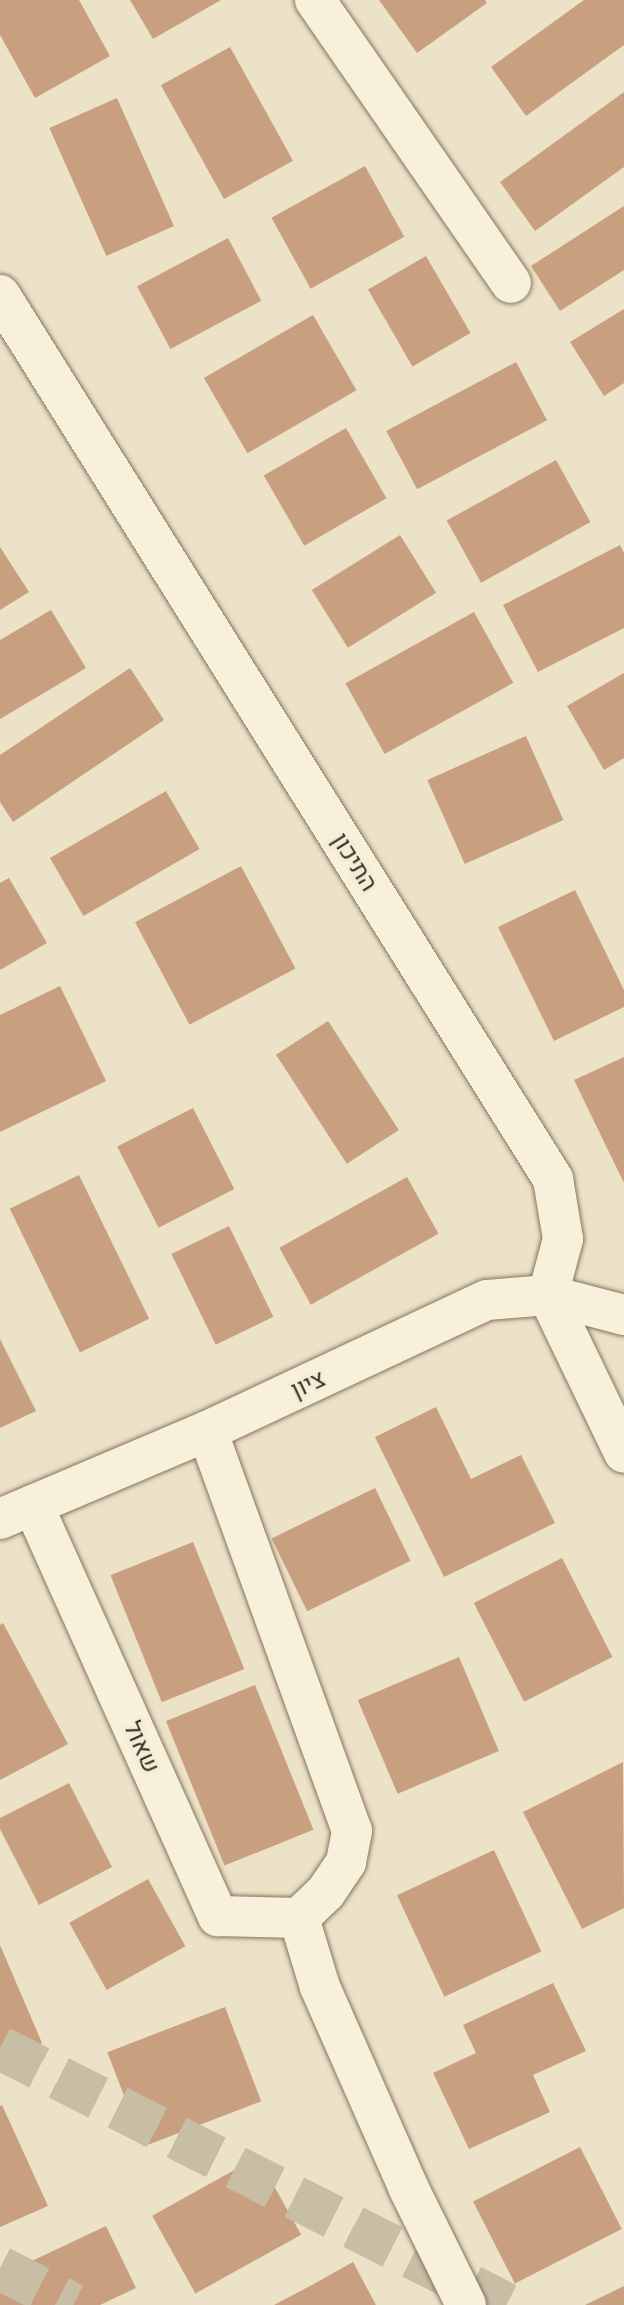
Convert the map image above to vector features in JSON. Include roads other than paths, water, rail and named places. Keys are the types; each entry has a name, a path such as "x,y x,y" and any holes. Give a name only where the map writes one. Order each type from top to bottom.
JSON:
{"street":[{"path":"315,0 511,283"},
{"name":"התיכון","path":"0,295 553,1179 563,1239 548,1295"},
{"path":"548,1295 624,1453"},
{"name":"ציון","path":"17,1512 207,1431 487,1300 548,1295 624,1315"},
{"path":"207,1431 352,1831 346,1862 326,1892 299,1918 320,1987 409,2189 466,2305"},
{"name":"שאול","path":"17,1512 218,1916 299,1918"}],"tunnel":[{"path":"0,2048 507,2305"},
{"path":"0,2268 73,2305"}]}
